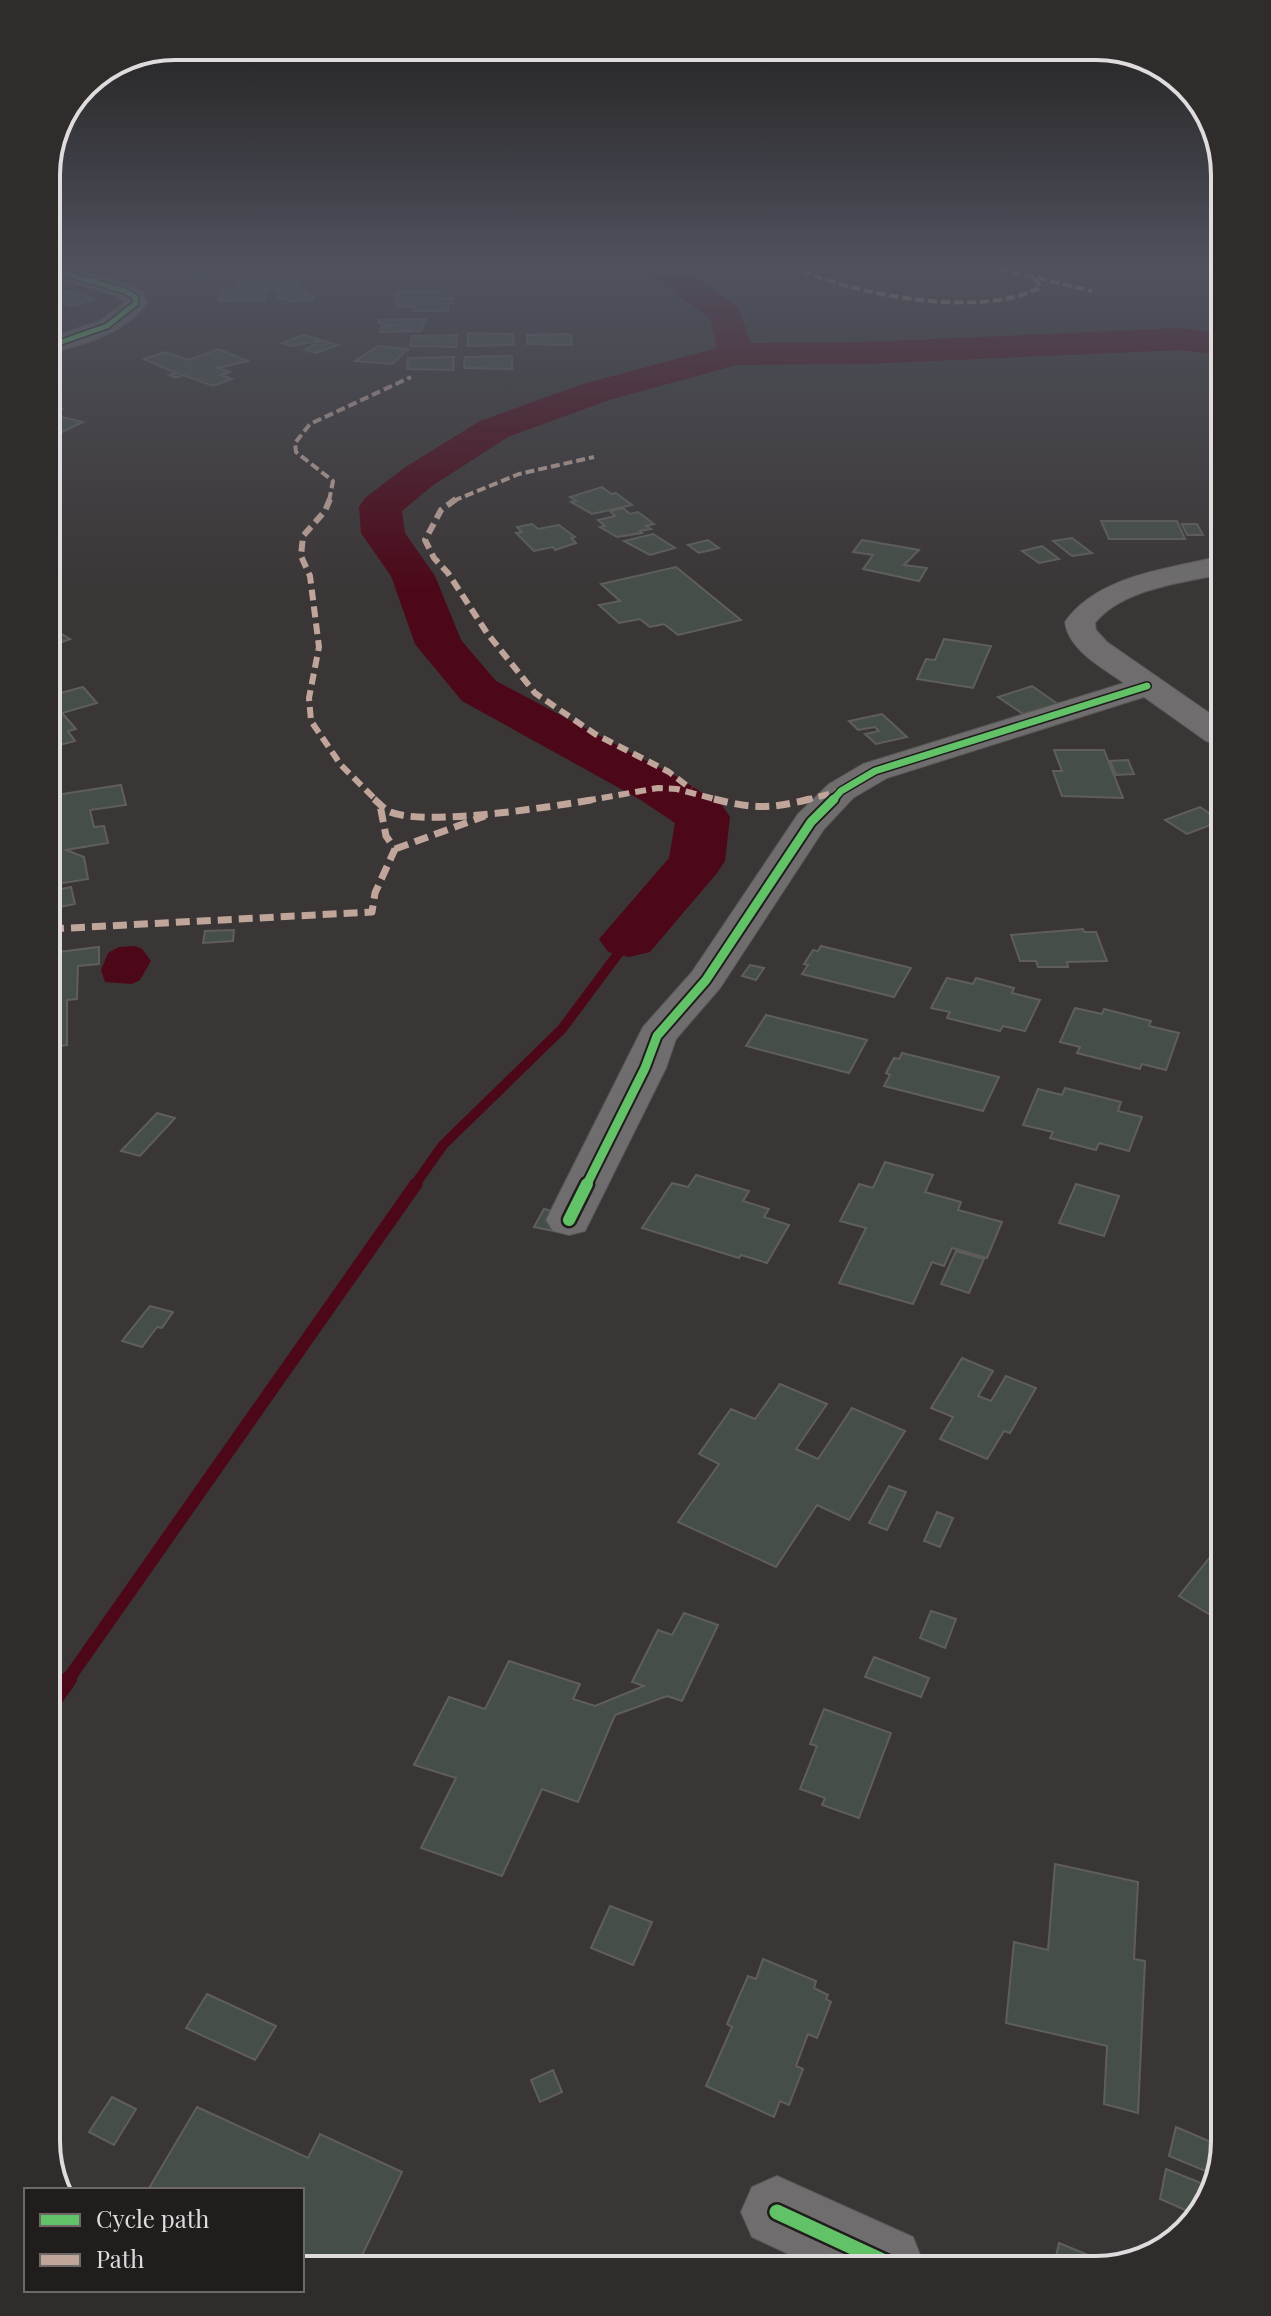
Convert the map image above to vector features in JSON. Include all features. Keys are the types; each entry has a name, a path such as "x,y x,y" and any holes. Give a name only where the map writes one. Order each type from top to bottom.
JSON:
{"street":[{"path":"1211,568 1104,600 1084,614 1081,631 1087,640 1147,686 1211,729"},
{"path":"569,1220 645,1068 657,1036 706,980 811,822 841,791 875,771 1147,686"},
{"path":"777,2212 872,2256"}],"shaded area":[{"path":"119,947 142,949 151,961 140,980 132,984 105,982 101,970 108,953"}],"building":[{"path":"224,374 221,375 232,379 213,386 183,375 176,378 169,375"},
{"path":"60,416 83,422 60,433"},
{"path":"602,487 632,505 592,514 571,502 576,501 570,497"},
{"path":"623,508 630,514 638,512 654,524 646,526 651,529 617,537 600,527 605,526 598,520 615,516 610,511"},
{"path":"1101,521 1177,521 1185,539 1109,539"},
{"path":"532,524 538,529 559,525 575,537 571,538 576,543 555,550 553,547 534,551 516,533 522,532 517,527"},
{"path":"1182,524 1197,524 1203,535 1187,535"},
{"path":"653,534 675,548 650,555 624,541"},
{"path":"1072,538 1092,553 1072,556 1053,541"},
{"path":"708,540 719,548 699,553 688,545"},
{"path":"862,540 919,550 904,565 927,568 919,581 863,569 873,555 853,552"},
{"path":"1042,546 1059,559 1039,563 1022,551"},
{"path":"676,567 741,620 678,635 664,624 650,627 640,619 619,623 599,605 620,601 601,584"},
{"path":"60,633 70,639 60,643"},
{"path":"944,639 991,646 973,688 917,679 926,659 935,660"},
{"path":"1032,686 1058,704 1023,714 998,697"},
{"path":"83,687 97,703 62,713 76,729 68,731 75,741 60,745 60,693"},
{"path":"882,714 907,737 876,744 865,734 879,731 875,727 858,730 849,721"},
{"path":"1054,750 1104,750 1123,798 1062,796 1053,771 1062,771"},
{"path":"1128,760 1134,774 1116,775 1110,761"},
{"path":"121,785 126,805 90,810 94,827 104,826 108,843 66,850 84,857 88,879 60,884 60,794"},
{"path":"1200,807 1211,814 1211,825 1187,834 1165,820"},
{"path":"71,887 75,904 60,907 60,889"},
{"path":"1083,929 1084,932 1096,932 1107,961 1067,962 1068,967 1038,967 1036,961 1020,961 1011,935"},
{"path":"234,930 233,941 203,943 205,931"},
{"path":"821,946 911,968 894,997 802,974 813,950 818,951"},
{"path":"99,947 99,964 78,966 77,999 67,1000 67,1045 60,1046 60,952"},
{"path":"750,965 764,968 756,980 742,976"},
{"path":"947,978 973,984 976,978 1014,988 1012,993 1040,1000 1025,1031 1003,1026 1000,1031 947,1018 950,1012 931,1008"},
{"path":"1075,1008 1102,1014 1104,1009 1151,1021 1149,1026 1179,1033 1166,1070 1142,1064 1140,1069 1077,1053 1080,1047 1060,1042"},
{"path":"766,1015 867,1040 849,1073 746,1046"},
{"path":"902,1053 999,1077 983,1111 884,1086 890,1075 886,1073 894,1058 899,1059"},
{"path":"1065,1088 1121,1102 1118,1111 1142,1117 1129,1151 1099,1143 1096,1150 1050,1138 1053,1132 1023,1125 1038,1089 1062,1095"},
{"path":"157,1113 175,1118 140,1156 121,1151"},
{"path":"885,1162 933,1175 925,1192 961,1202 958,1210 1002,1222 987,1258 952,1248 944,1266 932,1262 913,1304 839,1283 866,1228 840,1221 859,1184 873,1188"},
{"path":"696,1175 749,1191 743,1201 769,1209 764,1217 789,1225 767,1263 741,1255 739,1258 642,1228 672,1183 688,1187"},
{"path":"1076,1184 1119,1196 1104,1236 1059,1223"},
{"path":"544,1209 563,1214 554,1231 534,1227"},
{"path":"956,1251 984,1259 969,1293 941,1284"},
{"path":"150,1306 173,1312 142,1347 122,1341"},
{"path":"962,1358 993,1371 978,1396 991,1401 1006,1376 1036,1388 1010,1433 1004,1431 987,1459 940,1439 953,1417 931,1408"},
{"path":"780,1384 827,1404 796,1449 818,1459 852,1408 905,1431 849,1520 817,1505 776,1567 678,1522 719,1464 699,1454 731,1409 755,1419"},
{"path":"889,1486 906,1492 887,1530 869,1523"},
{"path":"937,1512 953,1518 940,1547 924,1541"},
{"path":"1211,1556 1211,1615 1179,1596"},
{"path":"931,1611 956,1619 945,1648 920,1638"},
{"path":"684,1613 718,1625 682,1701 667,1696 615,1715 578,1802 542,1789 502,1876 421,1848 456,1778 414,1765 449,1697 485,1709 509,1661 580,1684 573,1699 595,1706 644,1686 632,1682 658,1630 672,1635"},
{"path":"874,1657 929,1678 921,1697 865,1677"},
{"path":"824,1709 891,1733 859,1818 822,1805 825,1798 800,1789 817,1746 810,1744"},
{"path":"1055,1864 1138,1882 1134,1959 1145,1961 1138,2113 1104,2104 1107,2046 1006,2023 1014,1942 1048,1950"},
{"path":"610,1906 652,1922 633,1965 591,1948"},
{"path":"763,1959 816,1981 814,1988 828,1995 826,1999 831,2002 817,2038 808,2034 796,2066 803,2069 789,2105 780,2101 774,2117 706,2086 732,2027 727,2024 748,1976 756,1979"},
{"path":"207,1994 276,2026 255,2060 186,2028"},
{"path":"553,2070 562,2092 540,2102 531,2080"},
{"path":"112,2097 136,2109 114,2145 89,2132"},
{"path":"197,2107 308,2158 320,2134 402,2172 362,2256 304,2256 304,2188 149,2188"},
{"path":"1176,2127 1211,2142 1206,2171 1169,2156"},
{"path":"1166,2169 1203,2184 1187,2211 1160,2199"},
{"path":"1059,2243 1090,2256 1056,2256"}],"waterway":[{"path":"629,939 697,861 703,817 658,788 479,691 439,644 413,576 383,533 380,507 418,477 494,429 596,392 662,374"},
{"path":"414,1186 443,1145 562,1029 629,939"},
{"path":"67,1681 416,1184"},
{"path":"60,1692 69,1679"}],"marked path":[{"path":"411,377 310,424 295,443 296,452 333,481 332,495 325,511 303,536 301,556 310,576 319,647 309,698 311,721 360,787 389,811 421,818 549,807 658,788 677,789 742,806 773,808 837,792"},
{"path":"594,457 562,462 477,488 441,510 425,540 434,558 448,573 487,633 535,693 595,734 669,772 691,789"},
{"path":"60,928 372,912 375,893 395,849 386,836 380,805"},
{"path":"395,849 485,816"}],"cycle path":[{"path":"569,1220 645,1068 657,1036 706,980 811,822 841,791 875,771 1147,686"},
{"path":"777,2212 872,2256"}]}
